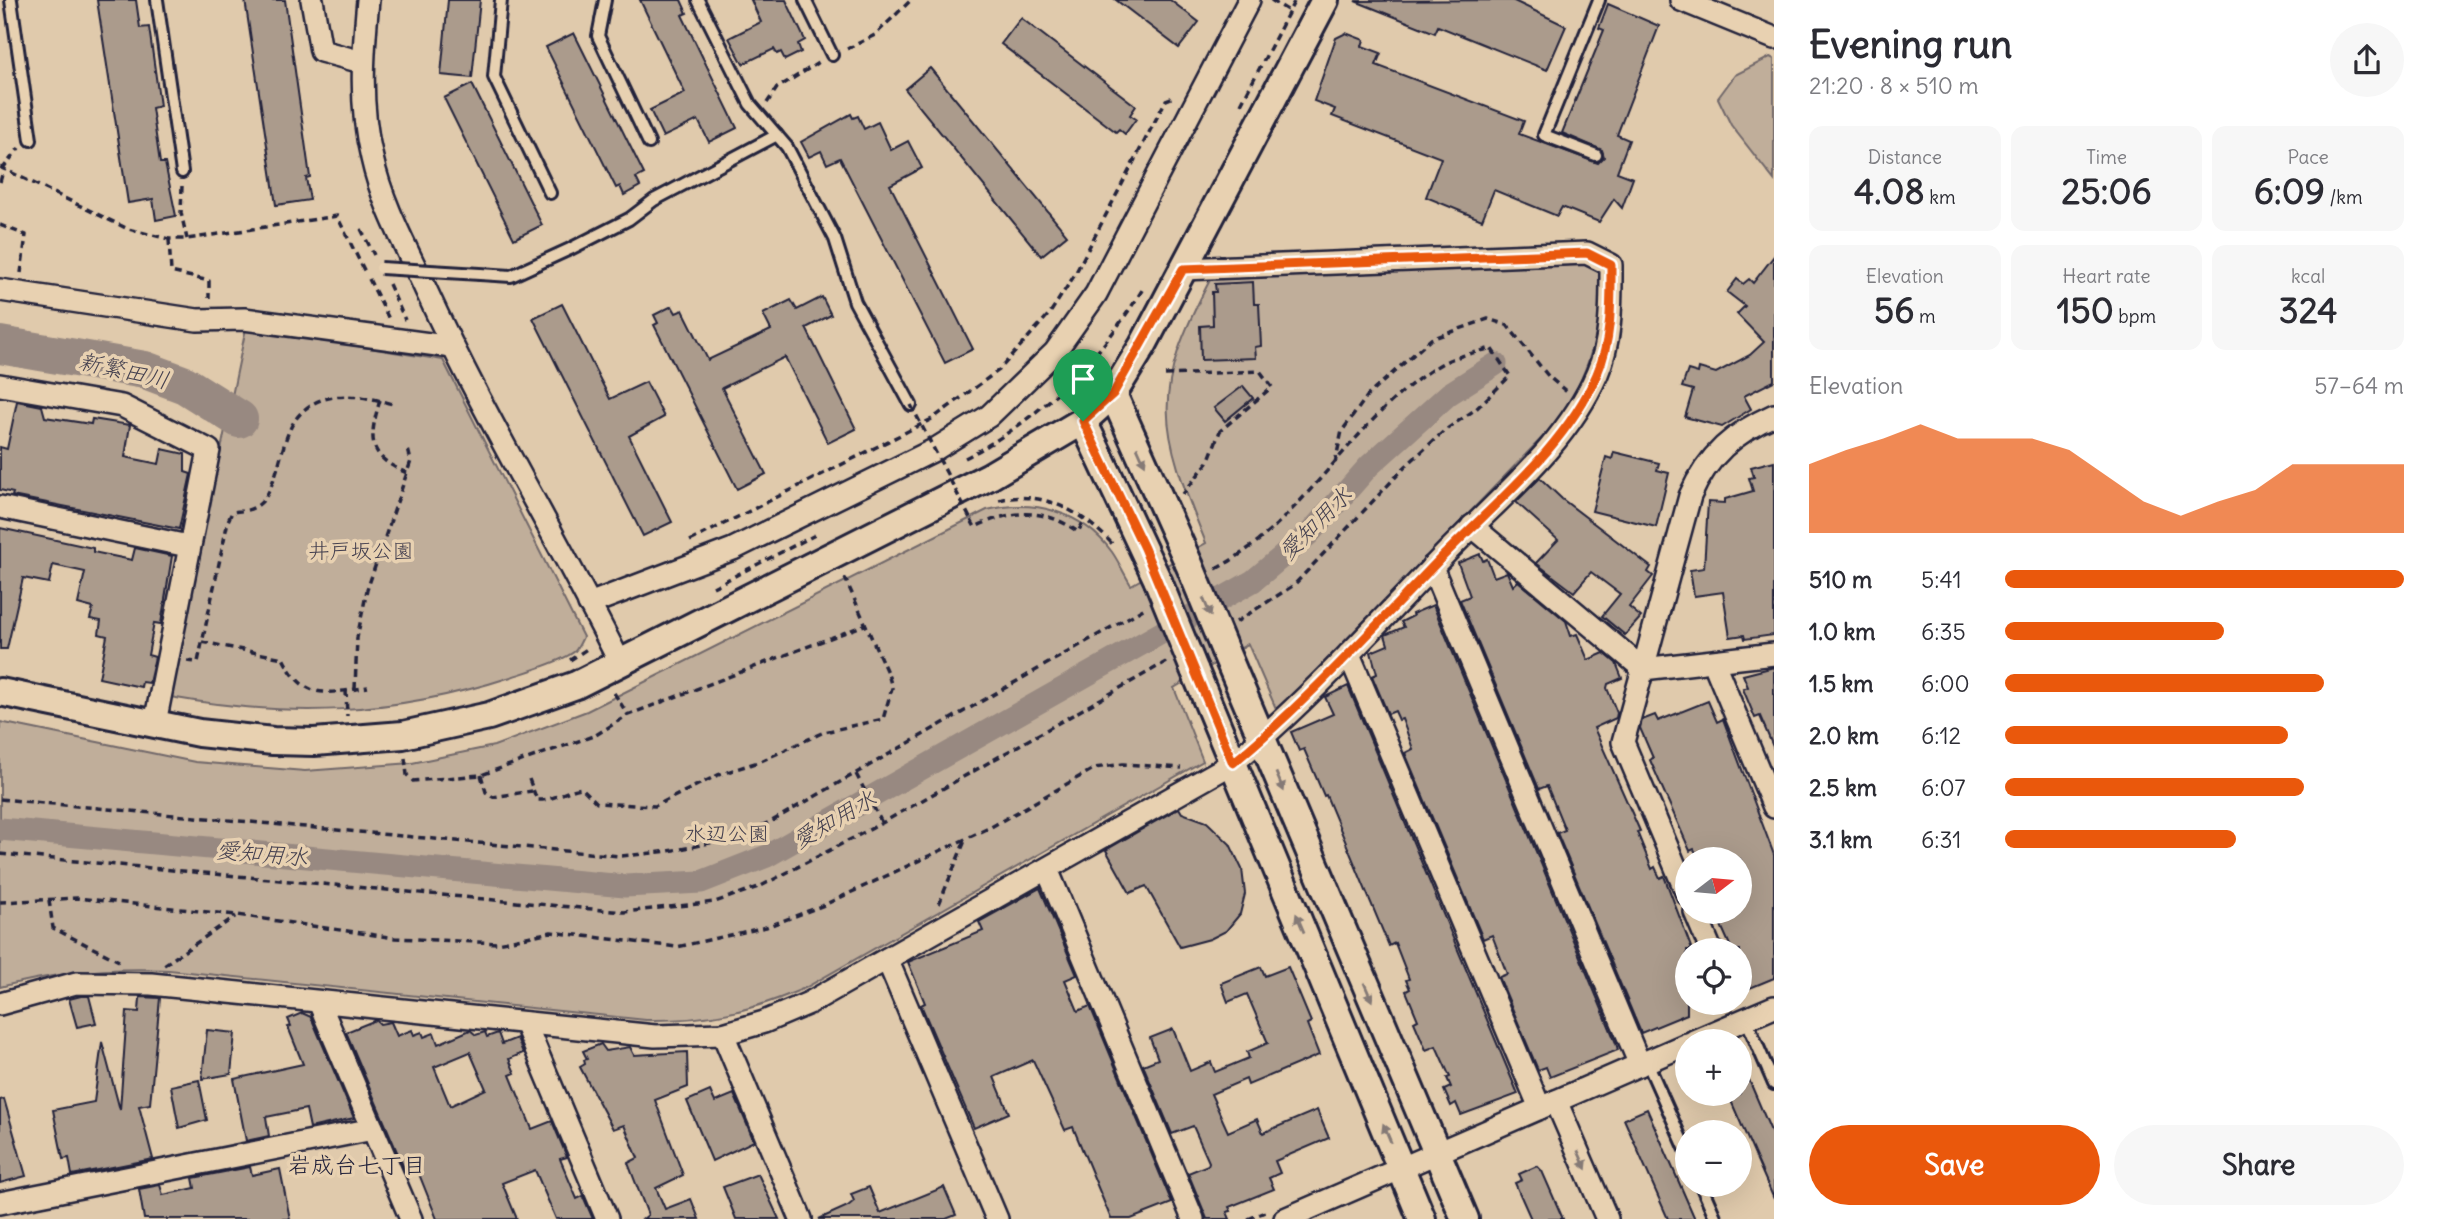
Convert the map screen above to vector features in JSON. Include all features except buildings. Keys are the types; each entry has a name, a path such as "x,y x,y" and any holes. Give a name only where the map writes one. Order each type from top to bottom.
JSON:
{"street":[{"path":"312,0 321,51 362,62"},
{"path":"368,0 362,62 363,106 372,158 382,190 452,347 613,650"},
{"path":"589,604 733,548 934,450 989,416 1055,352 1096,294 1249,0"},
{"path":"0,692 200,733 273,741 314,742 403,735 476,719 576,685 613,650 989,476 1083,421 1113,394 1183,269 1325,0"},
{"path":"1681,0 1774,38"},
{"path":"0,1004 76,983 151,984 655,1036 723,1034 764,1022 809,1003 1233,763 1262,739 1349,654 1561,435 1583,404 1599,372 1611,316 1611,265 1587,253 1183,269"},
{"path":"9,291 208,320 244,319 452,347"},
{"path":"0,385 122,406 209,450 155,723"},
{"path":"1113,394 1189,564 1435,1154 1465,1219"},
{"path":"1675,866 1623,742 1690,496 1698,477 1710,459 1736,434 1774,415"},
{"path":"1083,421 1158,581 1422,1219"},
{"path":"0,506 188,546"},
{"path":"1472,526 1643,669 1714,663 1774,654"},
{"path":"1432,567 1644,1063"},
{"path":"1349,654 1548,1105 1607,1219"},
{"path":"1714,663 1774,807"},
{"path":"1047,869 1193,1219"},
{"path":"887,959 997,1219"},
{"path":"318,1002 411,1219"},
{"path":"1752,1012 1774,1007"},
{"path":"1714,1029 1738,1015"},
{"path":"526,1023 607,1219"},
{"path":"723,1034 801,1219"},
{"path":"1279,1214 1325,1211 1435,1154 1675,1049"},
{"path":"0,1203 373,1129"}],"lane":[{"path":"11,0 31,140"},
{"path":"157,0 182,173"},
{"path":"501,0 494,77 550,193"},
{"path":"605,0 598,36 649,144"},
{"path":"698,0 750,104 787,147 835,239 855,302 911,405"},
{"path":"805,0 832,55"},
{"path":"1596,155 1544,135 1600,0"},
{"path":"381,268 511,276 629,219 654,200 777,135"},
{"path":"1740,1015 1774,1084"},
{"path":"1644,1063 1675,1127"},
{"path":"1706,1197 1716,1219"}],"path":[{"path":"1271,0 1289,10"},
{"path":"687,542 932,418 999,370 1050,313 1074,276 1166,100 1178,96"},
{"path":"0,181 2,167 15,156 21,144 31,140"},
{"path":"2,167 128,229 169,239 187,239 338,216 392,326"},
{"path":"182,173 181,213 187,239"},
{"path":"0,225 26,234 9,291"},
{"path":"361,229 407,319 400,322"},
{"path":"169,239 172,272 209,282 208,320"},
{"path":"1335,463 1342,431 1368,396 1431,340 1488,319 1507,325 1549,377 1583,404"},
{"path":"1225,565 1270,533 1395,397 1443,363 1491,348 1510,376 1476,409 1444,431 1406,466 1294,584 1243,618"},
{"path":"1165,375 1260,372 1272,387 1220,431 1208,462 1181,498"},
{"path":"168,657 198,662 228,521 232,512 252,509 270,491 291,427 313,403 330,398 363,396 396,405"},
{"path":"380,400 371,442 378,457 407,473"},
{"path":"911,405 975,527 1009,514 1043,514 1078,532 1085,519"},
{"path":"355,689 358,638 367,590 411,461 408,449"},
{"path":"529,779 537,800 547,800 570,789 582,788 597,803 655,806 718,775 761,761 824,732 883,719 892,688 867,624 845,578"},
{"path":"0,799 620,856 676,852 738,837 856,774 1134,614"},
{"path":"405,758 407,775 412,781 481,775 596,736 628,715 867,624"},
{"path":"202,642 283,658 293,680 314,692 368,687"},
{"path":"569,660 613,650"},
{"path":"0,854 624,912 715,902 796,870 1155,667"},
{"path":"346,690 347,718"},
{"path":"612,691 628,715"},
{"path":"334,718 357,716"},
{"path":"0,902 77,898 237,915 395,938 498,943 551,932 677,947 766,927 824,905 991,827 1095,768 1123,764 1180,768 1188,774"},
{"path":"856,774 882,822"},
{"path":"481,775 486,792 494,797 532,792"},
{"path":"938,906 966,838"},
{"path":"49,900 53,928 125,964"},
{"path":"160,968 237,915"},
{"path":"1248,1219 1279,1214"}],"green space":[{"path":"1770,57 1774,59 1774,180 1731,125 1718,98 1735,75"},
{"name":"水辺公園","path":"1586,261 1600,272 1600,311 1587,365 1562,417 1277,711 1248,644 1174,688 1203,761 805,988 746,1009 708,1017 646,1020 169,970 84,972 0,987 0,722 195,762 305,771 412,763 494,746 587,711 987,510 1005,507 1039,508 1072,518 1100,538 1112,552 1131,585 1206,543 1178,468 1170,438 1168,410 1170,382 1178,352 1211,278"},
{"name":"井戸坂公園","path":"246,328 443,360 583,637 575,651 544,666 468,690 384,706 300,710 214,704 170,697"}],"waterway":[{"name":"新繁田川","path":"0,345 145,370 185,385 239,419"},
{"name":"愛知用水","path":"0,829 625,886 701,882 767,856 1253,581 1309,534 1369,466 1449,394 1496,364"}],"district":[{"name":"岩成台七丁目","path":"357,1164"}],"route":[{"path":"1587,253 1611,265 1611,316 1599,372 1583,404 1561,435 1349,654 1262,739 1233,763 1144,548 1083,421 1113,394 1143,345 1183,269 1587,253"}]}
